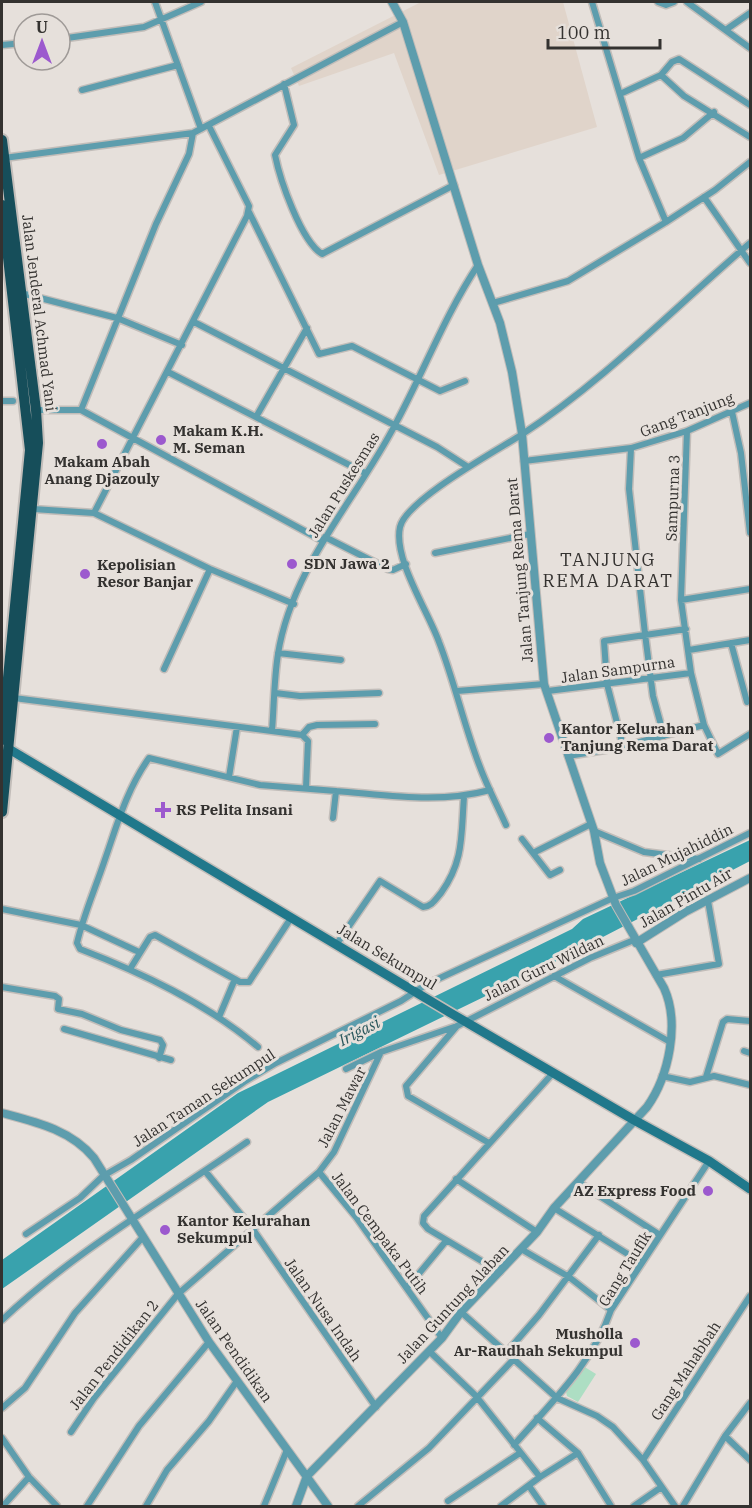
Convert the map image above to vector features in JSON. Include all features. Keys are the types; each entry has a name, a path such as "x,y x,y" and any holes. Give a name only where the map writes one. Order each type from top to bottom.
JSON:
{"highway":[{"name":"Jalan Jenderal Achmad Yani","path":"2,140 21,293 26,364 36,410 38,469 14,698 4,746 2,812"},
{"path":"2,205 6,288 26,364 30,450 4,746"}],"main road":[{"name":"Jalan Sekumpul","path":"4,746 454,1015 461,1023 709,1161 750,1189"}],"street":[{"path":"155,2 201,129"},
{"path":"72,38 102,34 162,20 201,2"},
{"name":"Jalan Tanjung Rema Darat","path":"392,2 403,22 478,265 493,303 506,347 522,434 546,688 614,902 656,975 672,1011 670,1042 662,1076 654,1097 634,1120"},
{"path":"592,2 639,158 666,222"},
{"path":"658,2 666,5 674,2"},
{"path":"687,2 727,28 750,48"},
{"path":"727,28 750,13"},
{"path":"4,158 193,133 403,22"},
{"path":"620,94 661,75 672,62 682,60 750,105"},
{"path":"82,90 178,65"},
{"path":"661,75 684,96 714,112 750,137"},
{"path":"284,84 294,125 275,155 278,169 315,250 322,254 454,185"},
{"path":"639,158 683,138 714,112"},
{"path":"209,126 319,354 352,346 417,381 444,391 465,381"},
{"path":"81,410 117,318 189,154 193,133"},
{"path":"493,303 568,281 666,222 750,162"},
{"path":"704,197 750,263"},
{"path":"94,513 249,211"},
{"path":"506,825 479,766 439,640 406,564 399,537 404,516 468,467 522,434 605,370 750,243"},
{"name":"Jalan Puskesmas","path":"272,731 278,653 294,603 324,539 395,426 454,305 478,265"},
{"path":"21,293 117,318 182,345"},
{"path":"194,322 437,447 468,467"},
{"path":"256,417 307,328"},
{"path":"168,372 365,473"},
{"path":"2,401 13,401"},
{"name":"Gang Tanjung","path":"524,461 631,448 687,431 750,403"},
{"path":"36,410 81,410 324,539 388,569 406,564"},
{"path":"732,412 741,453 750,533"},
{"name":"Sampurna 3","path":"687,431 681,600 691,673 704,725 718,754 750,734"},
{"path":"631,448 629,489 645,634 653,696 664,736"},
{"path":"33,509 94,513 210,568 294,603"},
{"path":"435,553 530,534"},
{"path":"164,669 210,568"},
{"path":"681,600 750,589"},
{"path":"623,746 607,684 604,641 686,629"},
{"path":"689,650 750,640"},
{"path":"730,643 747,702"},
{"path":"278,653 341,660"},
{"name":"Jalan Sampurna","path":"457,691 607,684 691,673"},
{"path":"275,693 300,696 379,693"},
{"path":"14,698 302,735 308,741 306,788"},
{"path":"302,735 309,728 317,725 375,724"},
{"path":"568,756 623,746 704,725"},
{"path":"229,777 237,727"},
{"path":"258,1047 219,1017 130,969 80,949 77,944 81,925 118,815 129,790 152,757 183,768 260,785 336,790 390,797 464,797 490,790"},
{"path":"333,818 336,790"},
{"path":"336,945 380,881 423,907 434,903 451,879 458,863 464,797"},
{"path":"533,853 592,827 644,852 700,859"},
{"name":"Jalan Mujahiddin","path":"414,992 614,902 750,833"},
{"path":"522,839 550,874 560,870"},
{"name":"Jalan Pintu Air","path":"634,939 750,878"},
{"path":"656,975 719,964 708,901"},
{"path":"2,909 81,925 139,952"},
{"path":"130,969 150,937 158,936 244,983 253,980 291,918"},
{"name":"Jalan Guru Wildan","path":"461,1023 634,939"},
{"path":"554,976 670,1042"},
{"path":"219,1017 235,980"},
{"path":"2,987 55,996 59,999 58,1009 82,1014 121,1030 160,1040 163,1045 159,1058"},
{"name":"Jalan Taman Sekumpul","path":"26,1234 276,1063 401,1001 414,992"},
{"path":"706,1077 724,1020 750,1021"},
{"path":"346,1069 381,1052 461,1023"},
{"path":"461,1023 406,1086 408,1096 489,1143"},
{"path":"64,1029 171,1060"},
{"name":"Jalan Mawar","path":"178,1294 319,1172 339,1143 381,1052"},
{"path":"500,1272 428,1229 423,1220 424,1216 553,1073"},
{"path":"662,1076 690,1082 714,1076 750,1085"},
{"name":"Jalan Pendidikan","path":"2,1113 68,1134 81,1143 94,1158 123,1208 209,1342 328,1506"},
{"name":"Jalan Guntung Alaban","path":"296,1506 307,1476 442,1338 461,1312 537,1232 554,1208 634,1120"},
{"path":"2,1320 24,1299 132,1220 247,1142"},
{"name":"Gang Taufik","path":"514,1445 557,1398 606,1324 611,1310 709,1161"},
{"name":"Jalan Nusa Indah","path":"205,1171 252,1228 376,1407"},
{"name":"Jalan Cempaka Putih","path":"319,1172 356,1217 442,1338"},
{"path":"456,1179 537,1232"},
{"path":"578,1182 660,1235"},
{"path":"554,1208 642,1263"},
{"path":"506,1353 569,1277 599,1235"},
{"path":"2,1406 25,1388 75,1313 143,1237"},
{"path":"407,1288 446,1241"},
{"path":"521,1249 569,1277 611,1310"},
{"name":"Jalan Pendidikan 2","path":"71,1432 94,1398 178,1294"},
{"name":"Gang Mahabbah","path":"643,1460 750,1296"},
{"path":"461,1312 557,1398 613,1426 643,1460 660,1488 675,1506"},
{"path":"87,1506 139,1426 209,1342"},
{"path":"429,1351 476,1396 540,1477"},
{"path":"359,1506 429,1448 476,1396 513,1360"},
{"path":"146,1506 167,1470 209,1421 237,1381"},
{"path":"684,1506 725,1436 750,1403"},
{"path":"537,1418 578,1453 611,1506"},
{"path":"725,1436 750,1460"},
{"path":"2,1438 29,1477 57,1506"},
{"path":"264,1506 288,1450"},
{"path":"501,1506 578,1453"},
{"path":"448,1501 520,1454"},
{"path":"2,1497 6,1504 29,1477"},
{"path":"529,1486 543,1506"},
{"path":"634,1506 660,1488"}],"shaded area":[{"path":"421,2 563,2 597,127 439,175 394,53 299,86 291,68"}],"green space":[{"path":"583,1366 596,1374 578,1402 567,1396 566,1392"}],"water":[{"path":"750,840 750,861 539,970 268,1102 2,1289 2,1260 238,1093 572,929 583,919"}],"place":[{"name":"Makam K.H. M. Seman","path":"161,440"},
{"name":"Makam Abah Anang Djazouly","path":"102,444"},
{"name":"SDN Jawa 2","path":"292,564"},
{"name":"Kepolisian Resor Banjar","path":"85,574"},
{"name":"Kantor Kelurahan Tanjung Rema Darat","path":"549,738"},
{"name":"RS Pelita Insani","path":"163,810"},
{"name":"AZ Express Food","path":"708,1191"},
{"name":"Kantor Kelurahan Sekumpul","path":"165,1230"},
{"name":"Musholla Ar-Raudhah Sekumpul","path":"635,1343"}],"district":[{"name":"TANJUNG REMA DARAT","path":"608,570"}],"water label":[{"name":"Irigasi","path":"359,1031"}]}
